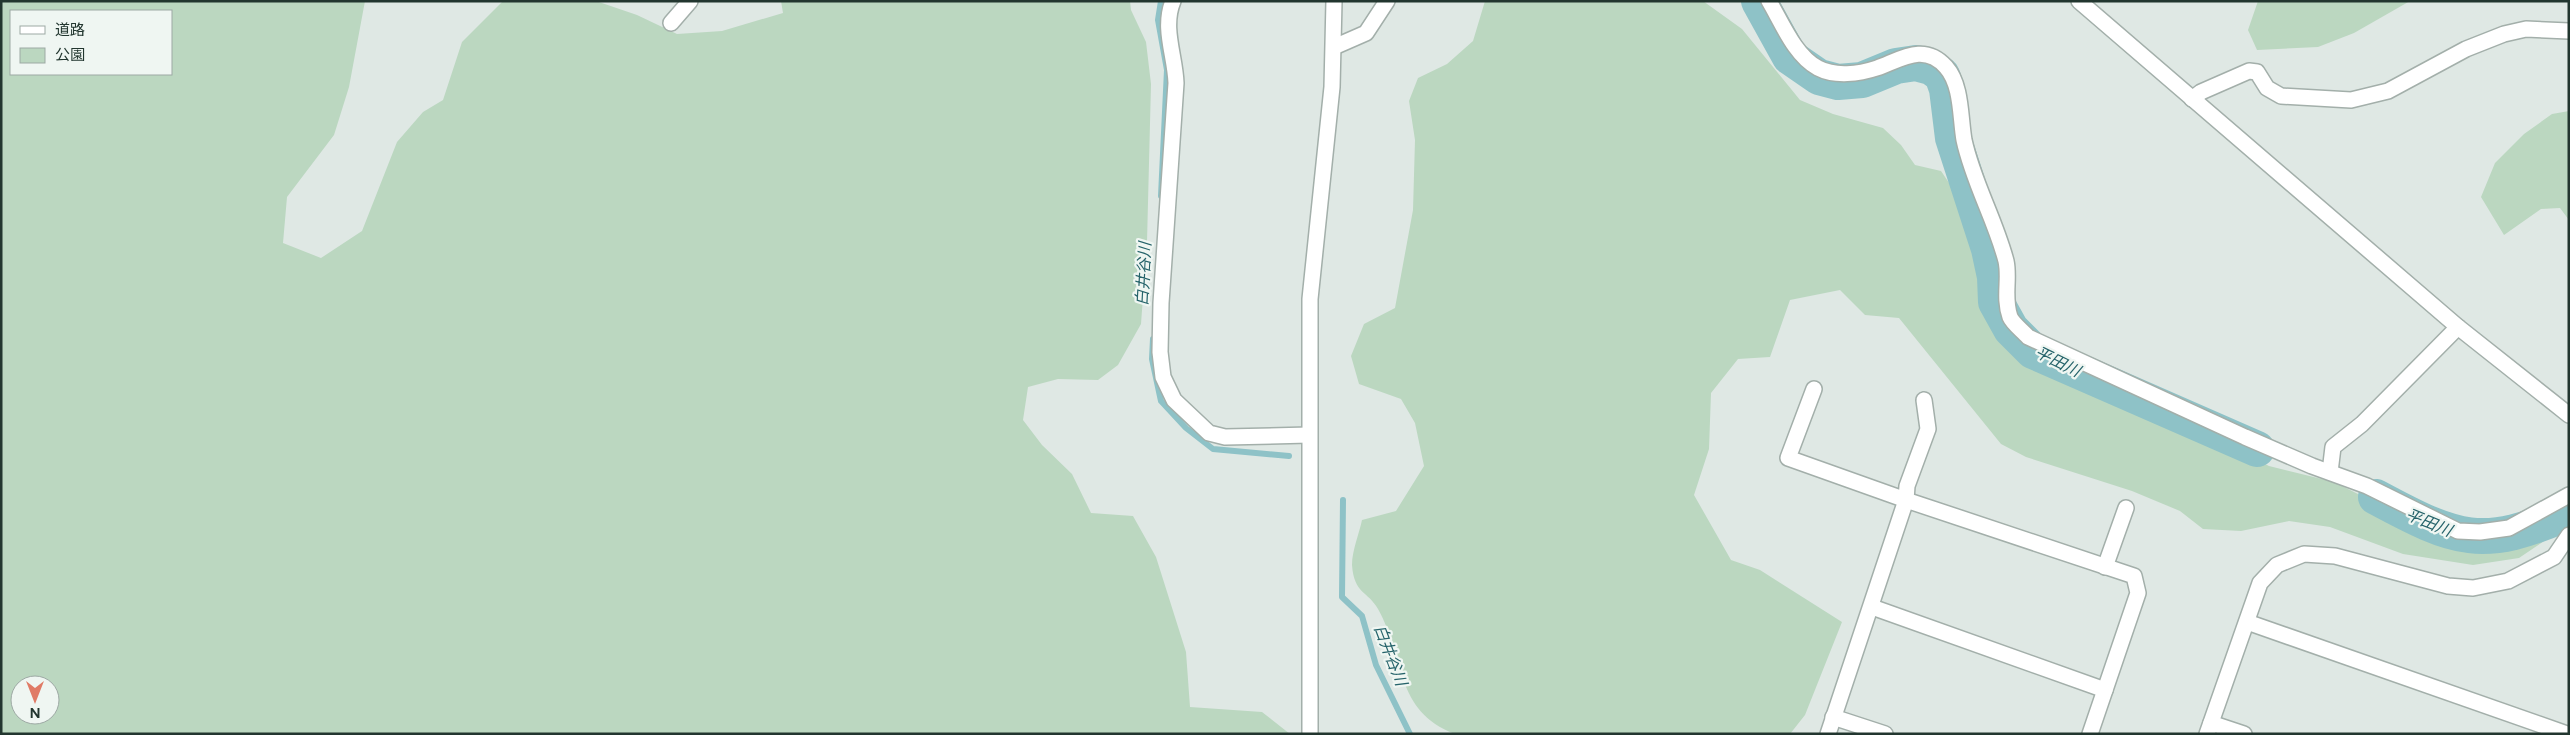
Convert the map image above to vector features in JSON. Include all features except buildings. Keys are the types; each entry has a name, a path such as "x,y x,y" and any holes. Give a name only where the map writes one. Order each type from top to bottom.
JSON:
{"street":[{"path":"671,22 690,1"},
{"path":"1173,1 1168,24 1176,83 1162,303 1160,352 1163,377 1174,400 1209,433 1225,437 1309,435"},
{"path":"1310,734 1310,299 1325,168 1334,47 1334,1"},
{"path":"1334,47 1366,33 1387,1"},
{"path":"1770,1 1796,48 1816,68 1833,74 1854,73 1877,68 1899,57 1919,54 1935,59 1946,67 1956,84 1964,140 1978,189 1993,221 2006,264 2005,296 2011,320 2028,337 2245,437 2367,486 2458,531 2480,532 2509,528 2569,494"},
{"path":"2079,1 2458,326 2569,415"},
{"path":"2192,99 2201,92 2250,71 2257,72 2267,88 2281,96 2351,100 2371,97 2388,91 2466,48 2504,34 2526,29 2569,30"},
{"path":"2330,472 2333,447 2362,424 2458,326"},
{"path":"1814,390 1788,458 1906,500 2134,576 2138,593 2090,734"},
{"path":"1828,734 1872,607 1906,500 1906,486 1928,429 1924,400"},
{"path":"2105,566 2126,508"},
{"path":"2244,734 2209,728 2260,583 2277,565 2304,554 2335,556 2448,586 2473,588 2508,581 2554,557 2569,535"},
{"path":"1872,607 2105,690"},
{"path":"2247,622 2534,728 2567,734"},
{"path":"1833,717 1885,734"}],"green space":[{"path":"1,1 365,1 349,87 334,135 287,197 283,243 321,258 362,231 397,142 423,112 443,100 462,42 503,1 596,1 637,15 677,34 722,31 783,13 781,1 1130,1 1131,10 1146,42 1151,84 1147,242 1141,324 1118,365 1098,380 1058,379 1028,387 1023,420 1042,445 1072,474 1091,513 1133,516 1156,557 1186,652 1190,707 1262,712 1290,734 1,734"},
{"path":"1485,1 1703,1 1742,29 1800,100 1833,114 1883,128 1901,145 1915,165 1941,171 1976,223 1986,287 1998,334 2035,362 2098,391 2188,426 2269,466 2334,482 2436,533 2490,544 2534,526 2547,539 2519,558 2473,565 2403,554 2330,527 2289,521 2241,531 2203,529 2180,511 2132,491 2026,457 2001,444 1899,318 1865,315 1840,290 1790,300 1770,357 1738,359 1711,393 1709,449 1694,495 1731,560 1760,570 1842,622 1805,715 1790,734 1455,734 1435,724 1421,712 1411,697 1387,627 1374,603 1358,587 1352,565 1362,520 1396,511 1424,466 1415,423 1401,399 1359,384 1351,356 1364,324 1395,308 1413,210 1415,140 1409,101 1418,78 1447,64 1473,41"},
{"path":"2258,1 2410,1 2354,33 2318,47 2257,50 2248,30"},
{"path":"2569,111 2569,220 2560,208 2541,209 2504,235 2481,197 2495,163 2524,134 2552,114"}],"waterway":[{"name":"白井谷川","path":"1161,1 1158,20 1167,70 1161,196"},
{"name":"平田川","path":"1759,1 1790,57 1819,77 1838,82 1862,80 1896,66 1916,63 1931,67 1942,75 1947,89 1953,138 1989,249 1995,277 1996,302 2011,329 2033,351 2257,449"},
{"name":"白井谷川","path":"1153,339 1152,359 1161,401 1186,428 1213,449 1289,456"},
{"name":"平田川","path":"2376,497 2428,523 2449,531 2470,535 2491,536 2513,532 2569,512"},
{"name":"白井谷川","path":"1343,500 1342,597 1362,616 1376,665 1410,734"}]}
